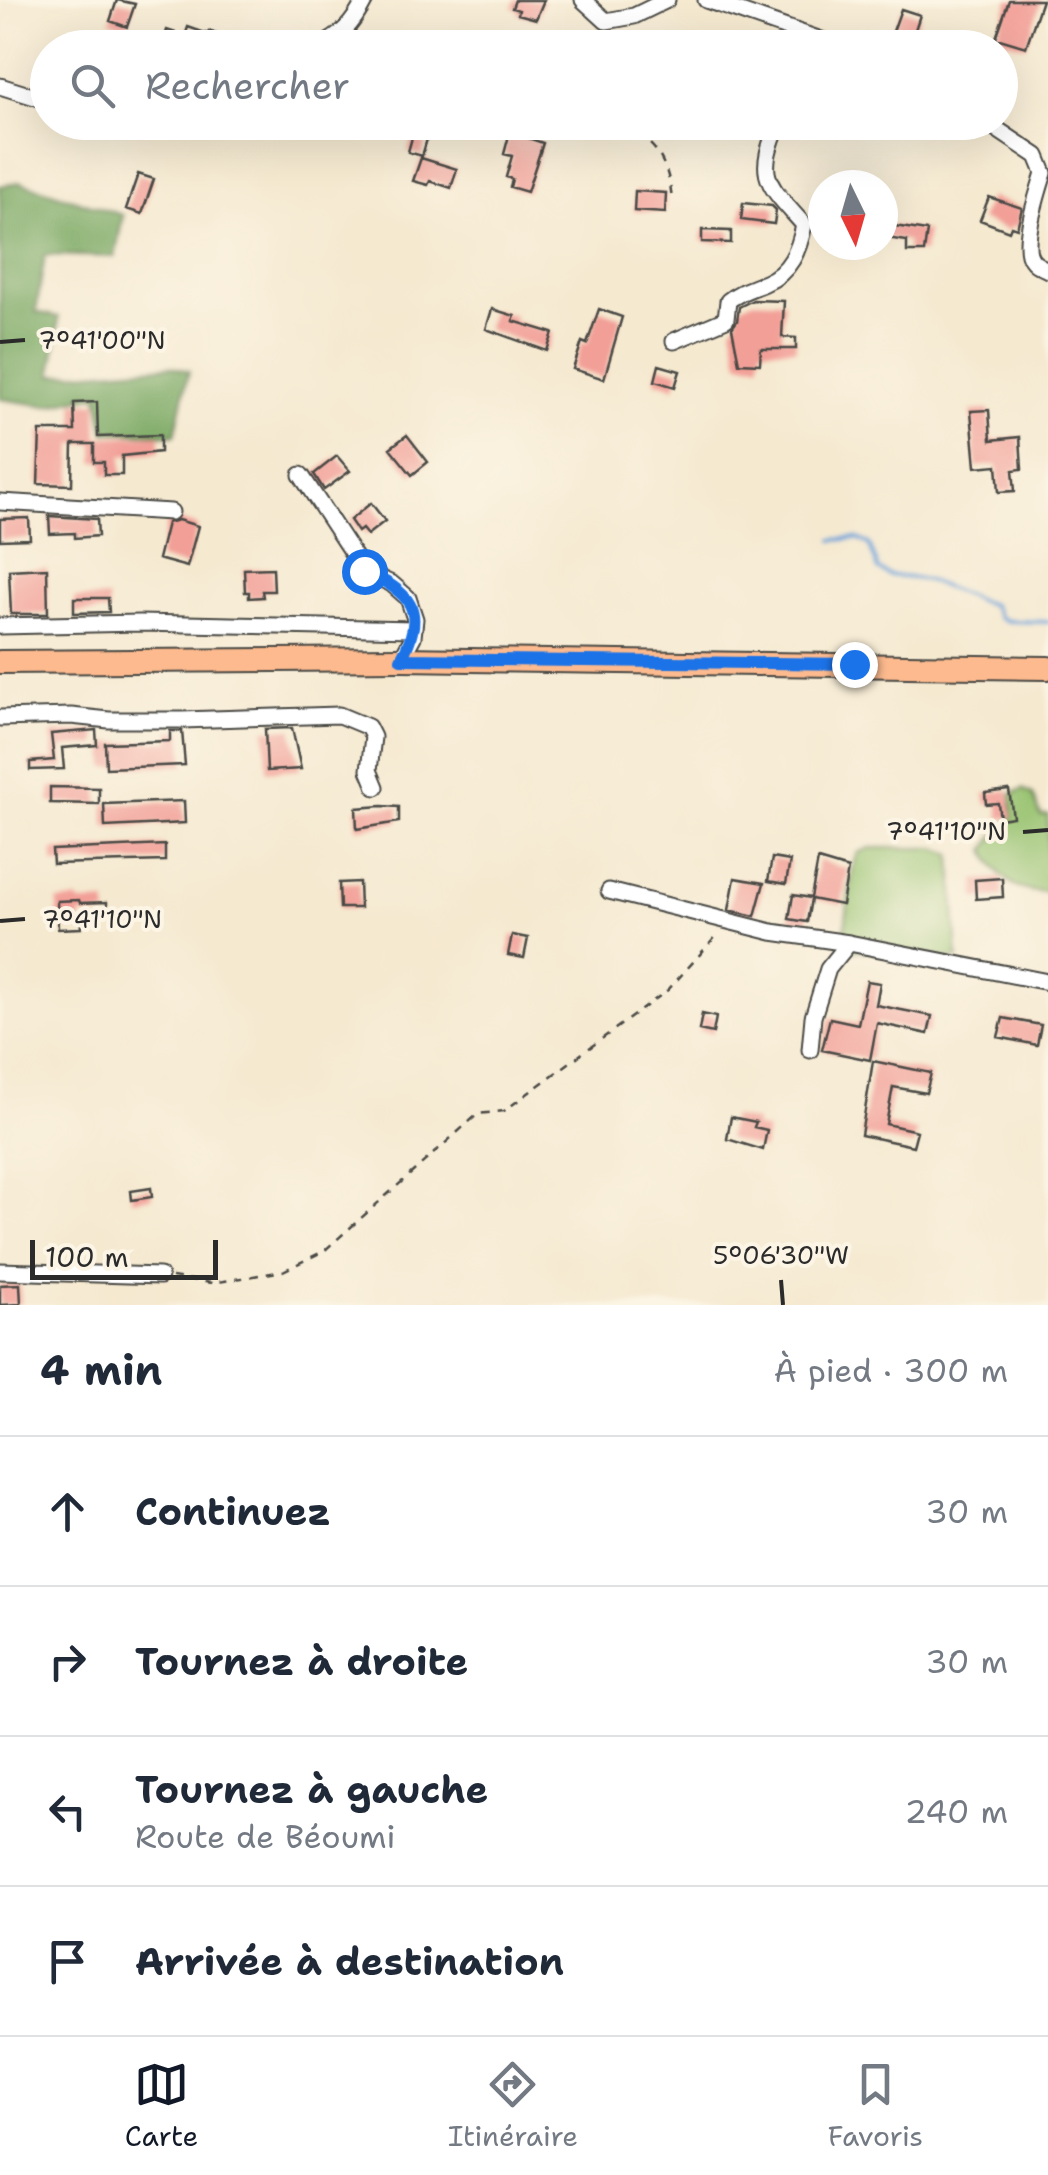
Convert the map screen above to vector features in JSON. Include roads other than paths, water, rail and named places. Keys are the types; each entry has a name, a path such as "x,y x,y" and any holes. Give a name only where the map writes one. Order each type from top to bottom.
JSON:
{"main road":[{"path":"0,662 401,659 1048,668"}],"street":[{"path":"346,30 365,0"},
{"path":"583,0 606,21 634,16 667,0"},
{"path":"706,0 785,30"},
{"path":"0,86 30,95"},
{"path":"674,341 726,319 728,301 738,292 771,281 798,254 804,225 767,182 766,152 771,140"},
{"path":"1013,140 1037,156 1044,173 1034,204 1028,252 1035,264 1048,270"},
{"path":"301,475 364,571 392,584 408,598 414,629 401,659"},
{"path":"0,502 171,512"},
{"path":"0,626 140,622 414,629"},
{"path":"0,718 201,720 339,714 368,727 373,737 369,770 376,787"},
{"path":"609,891 772,932 874,945 1048,982"},
{"path":"810,1050 814,1016 828,969 850,943"},
{"path":"0,1271 160,1276"}],"waterway":[{"path":"833,540 856,538 869,544 879,570 888,575 926,580 992,605 999,618 1048,622"}]}
